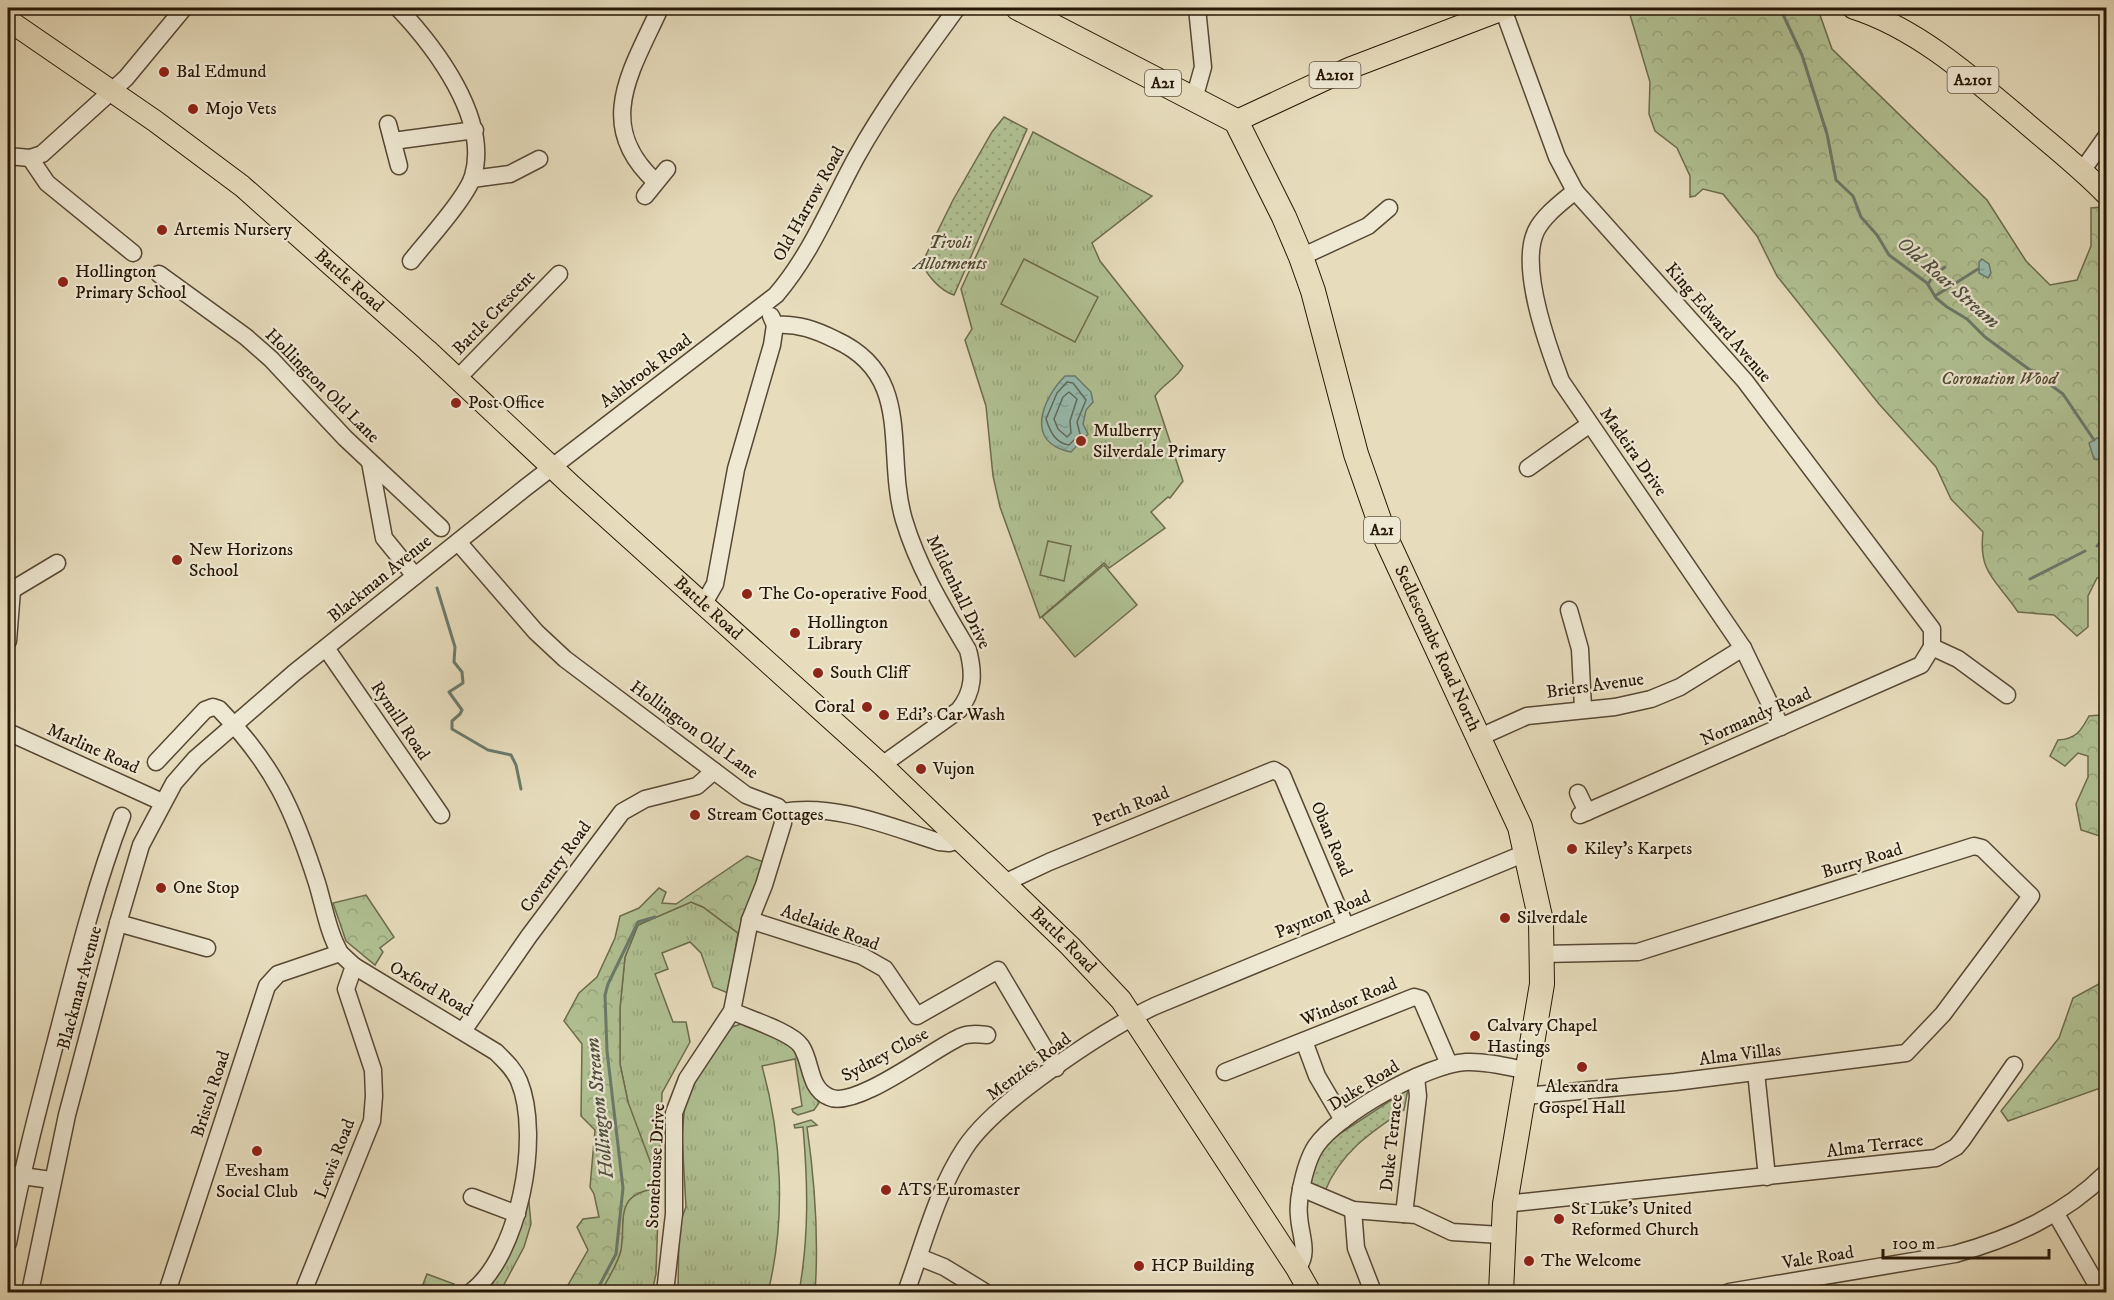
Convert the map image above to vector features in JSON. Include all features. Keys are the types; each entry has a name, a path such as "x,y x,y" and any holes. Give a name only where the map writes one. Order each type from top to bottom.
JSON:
{"highway":[{"name":"A21","path":"1019,8 1236,121"},
{"name":"Sedlescombe Road North","path":"1236,121 1284,217 1301,257 1316,301 1356,454 1384,534 1480,737 1520,826 1528,852 1541,921 1543,954 1539,1015 1501,1235 1501,1293"}],"main road":[{"name":"A2101","path":"1236,121 1350,68 1505,8"},
{"name":"A2101","path":"1853,8 1880,16 1920,41 1984,88 2106,194"},
{"name":"Battle Road","path":"8,20 111,90 242,186 882,765 1070,946 1133,1016 1297,1269 1310,1293"}],"street":[{"path":"8,156 30,158 51,146 126,78 184,8"},
{"path":"398,8 425,40 452,81 475,130 477,155 472,178 411,261"},
{"path":"645,196 662,175 640,165 628,146 621,115 626,81 660,8"},
{"name":"Old Harrow Road","path":"764,305 794,275 875,124 957,8"},
{"path":"1194,99 1203,67 1197,8"},
{"name":"King Edward Avenue","path":"1505,8 1557,157 1575,191 1745,381 1928,623 1932,629 1932,647"},
{"path":"388,124 399,166"},
{"path":"393,141 475,130"},
{"path":"2082,171 2106,137"},
{"path":"30,158 48,183 133,253"},
{"path":"472,178 510,174 539,159"},
{"name":"Madeira Drive","path":"1575,191 1552,210 1537,230 1530,254 1547,345 1561,381 1743,648 1781,727"},
{"path":"1301,257 1368,226 1389,208"},
{"name":"Hollington Old Lane","path":"159,274 246,337 271,359 370,462 441,528"},
{"name":"Battle Crescent","path":"457,379 559,274"},
{"path":"704,603 715,584 736,469 772,345 775,325 764,305"},
{"name":"Ashbrook Road","path":"552,467 764,305"},
{"name":"Mildenhall Drive","path":"775,325 801,326 851,346 868,360 881,379 891,401 897,488 914,551 968,650 972,666 973,684 968,699 959,710 882,765"},
{"path":"1528,468 1590,423"},
{"name":"Hollington Old Lane","path":"370,462 384,538 415,576"},
{"name":"Blackman Avenue","path":"30,1293 51,1180 118,923 141,846 162,802 174,783 195,759 234,724 552,467"},
{"name":"Hollington Old Lane","path":"458,542 536,632 565,659 746,795 778,807 782,813"},
{"path":"8,641 10,590 57,563"},
{"path":"1569,610 1580,649 1583,708"},
{"path":"1932,647 1958,659 2007,694"},
{"name":"Normandy Road","path":"1578,793 1583,814 1921,665 1932,647"},
{"name":"Rymill Road","path":"326,648 441,815"},
{"name":"Briers Avenue","path":"1480,737 1527,716 1583,708 1615,707 1651,699 1680,687 1743,648"},
{"path":"156,762 205,710 213,707 234,724"},
{"name":"Oxford Road","path":"234,724 271,770 285,794 296,820 340,953 354,966 496,1052 511,1067 519,1082 525,1111 526,1149 523,1184 517,1214 501,1256 488,1276 471,1293"},
{"name":"Marline Road","path":"8,732 162,802"},
{"name":"Perth Road","path":"1005,883 1059,858 1274,770"},
{"name":"Oban Road","path":"1274,770 1282,775 1346,927"},
{"name":"Coventry Road","path":"463,1030 529,936 622,812 645,799 697,786 714,771"},
{"path":"782,813 797,810 851,814 939,842 949,843 960,840"},
{"name":"Stonehouse Drive","path":"665,1293 674,1214 674,1113 687,1079 732,1011 750,920 765,885 783,823 782,813"},
{"name":"Blackman Avenue","path":"8,1243 14,1175 102,868 122,816"},
{"name":"Burry Road","path":"1543,954 1638,952 1974,846 1982,848 2031,896 1943,1014"},
{"name":"Paynton Road","path":"1133,1016 1528,852"},
{"name":"Adelaide Road","path":"750,920 870,960 885,969 917,1016 998,970 1056,1068"},
{"path":"118,923 207,948"},
{"name":"Bristol Road","path":"167,1293 267,986 278,974 340,953"},
{"name":"Lewis Road","path":"303,1293 372,1121 373,1070 346,989 354,966"},
{"name":"Windsor Road","path":"1226,1072 1414,997 1421,999 1449,1064"},
{"name":"Sydney Close","path":"732,1011 793,1038 804,1052 815,1085 827,1097 833,1098 851,1097 870,1088 961,1036 987,1035"},
{"name":"Alma Villas","path":"1525,1096 1756,1072 1906,1053 1943,1014"},
{"name":"Menzies Road","path":"906,1293 939,1196 966,1146 1009,1102 1133,1016"},
{"path":"1304,1041 1317,1076 1343,1120"},
{"name":"Duke Road","path":"1297,1269 1304,1262 1305,1254 1299,1217 1301,1188 1315,1148 1343,1120 1416,1077 1449,1064 1490,1063 1529,1071"},
{"name":"Alma Terrace","path":"1505,1204 1925,1160 1946,1153 1962,1140 2014,1065"},
{"path":"1756,1072 1767,1177"},
{"name":"Duke Terrace","path":"1404,1214 1418,1096 1416,1077"},
{"name":"Vale Road","path":"1729,1293 1758,1290 1955,1254 2006,1238 2056,1214 2091,1188 2106,1173"},
{"path":"14,1175 51,1180"},
{"path":"1301,1188 1353,1210 1428,1218 1452,1232 1501,1235"},
{"path":"472,1197 517,1214"},
{"path":"1353,1210 1356,1248 1373,1293"},
{"path":"2056,1214 2101,1293"},
{"path":"919,1257 944,1267 985,1293"}],"green space":[{"name":"Coronation Wood","path":"1628,8 1814,8 1820,15 1832,49 1987,200 2026,261 2050,285 2077,280 2091,246 2091,208 2101,207 2106,212 2106,578 2097,578 2088,596 2088,627 2077,636 2054,615 2018,612 1986,567 1983,558 1983,532 1951,499 1936,467 1879,404 1777,276 1757,236 1723,194 1703,189 1690,197 1690,176 1677,148 1655,131 1649,114 1650,82"},
{"name":"Tivoli Allotments","path":"1004,117 1027,129 954,295 935,282 922,263 953,200 992,132"},
{"path":"1033,132 1152,196 1092,243 1100,261 1183,366 1178,374 1155,396 1183,481 1170,498 1168,497 1151,512 1165,528 1109,568 1104,563 1040,618 1000,507 993,476 986,406 965,340 972,329 961,289"},
{"path":"1024,259 1098,297 1075,342 1001,304"},
{"path":"1048,541 1071,546 1064,581 1040,575"},
{"path":"1104,565 1137,605 1075,657 1042,617"},
{"path":"2100,715 2106,728 2106,838 2081,830 2076,804 2088,777 2088,756 2078,753 2065,766 2050,756 2058,740 2069,738 2077,733 2089,716"},
{"path":"747,856 764,862 747,915 738,933 703,907 691,902 638,925 625,957 620,1008 620,1064 628,1102 656,1177 653,1189 641,1192 627,1203 624,1211 620,1255 601,1292 564,1292 588,1250 577,1227 583,1219 599,1217 594,1194 590,1187 595,1130 581,1116 582,1044 564,1021 579,993 597,977 615,938 620,916 639,908 659,888 666,892 662,903 676,904"},
{"path":"366,895 394,937 380,948 383,952 375,965 346,941 333,903"},
{"path":"691,902 703,907 738,933 728,993 713,987 701,953 690,942 662,953 668,969 655,974 673,1022 686,1022 690,1042 662,1093 656,1274 652,1292 601,1292 620,1252 624,1204 636,1191 628,1102 620,1064 620,1008 625,957 638,925"},
{"path":"2106,950 2106,1086 2008,1121 2001,1111 2059,1038 2073,998 2099,984"},
{"path":"741,1024 792,1045 819,1103 814,1110 798,1115 793,1112 792,1109 802,1106 795,1059 762,1066 774,1122 779,1179 777,1236 768,1292 678,1292 679,1225 686,1207 682,1136 685,1103 702,1068 732,1027"},
{"path":"1408,1089 1404,1110 1368,1135 1348,1154 1339,1165 1325,1191 1312,1185 1310,1180 1316,1158 1327,1142"},
{"path":"811,1120 817,1125 807,1127 816,1210 815,1292 799,1292 805,1251 807,1190 803,1127 795,1128 794,1125"},
{"path":"528,1192 531,1224 524,1247 500,1292 483,1292 493,1282 508,1259 518,1233"},
{"path":"427,1274 454,1284 445,1292 420,1292"}],"water":[{"path":"1982,259 1989,264 1991,273 1988,278 1979,273 1979,262"},
{"path":"1065,376 1075,376 1091,392 1093,402 1086,410 1083,424 1088,434 1071,452 1056,447 1047,440 1042,430 1044,408"},
{"path":"2097,438 2105,440 2106,444 2098,460 2094,459 2089,443"}],"waterway":[{"name":"Old Roar Stream","path":"1780,8 1802,55 1827,134 1836,180 1853,196 1861,217 1877,235 1889,255 1927,283 1936,298 1967,319 1985,337 2063,394 2094,440"},
{"path":"1928,284 1934,275 1945,267"},
{"path":"1935,296 1978,269"},
{"path":"2097,546 2106,537"},
{"path":"2030,579 2085,551"},
{"name":"Hollington Stream","path":"437,588 455,647 454,662 462,672 463,683 449,692 462,710 452,721 452,729 488,750 511,755 516,765 521,789"},
{"name":"Hollington Stream","path":"596,1292 616,1254 623,1188 607,1051 605,995 638,922 655,917"}],"place":[{"name":"Bal Edmund","path":"164,72"},
{"name":"Mojo Vets","path":"193,109"},
{"name":"Artemis Nursery","path":"162,230"},
{"name":"Hollington Primary School","path":"63,282"},
{"name":"Post Office","path":"456,403"},
{"name":"Mulberry Silverdale Primary","path":"1081,441"},
{"name":"New Horizons School","path":"177,560"},
{"name":"The Co-operative Food","path":"747,594"},
{"name":"Hollington Library","path":"795,633"},
{"name":"South Cliff","path":"818,673"},
{"name":"Coral","path":"867,707"},
{"name":"Edi's Car Wash","path":"884,715"},
{"name":"Vujon","path":"921,769"},
{"name":"Stream Cottages","path":"695,815"},
{"name":"Kiley's Karpets","path":"1572,849"},
{"name":"One Stop","path":"161,888"},
{"name":"Silverdale","path":"1505,918"},
{"name":"Calvary Chapel Hastings","path":"1475,1036"},
{"name":"Alexandra Gospel Hall","path":"1582,1067"},
{"name":"Evesham Social Club","path":"257,1151"},
{"name":"ATS Euromaster","path":"886,1190"},
{"name":"St Luke's United Reformed Church","path":"1559,1219"},
{"name":"The Welcome","path":"1529,1261"},
{"name":"HCP Building","path":"1139,1266"}]}
